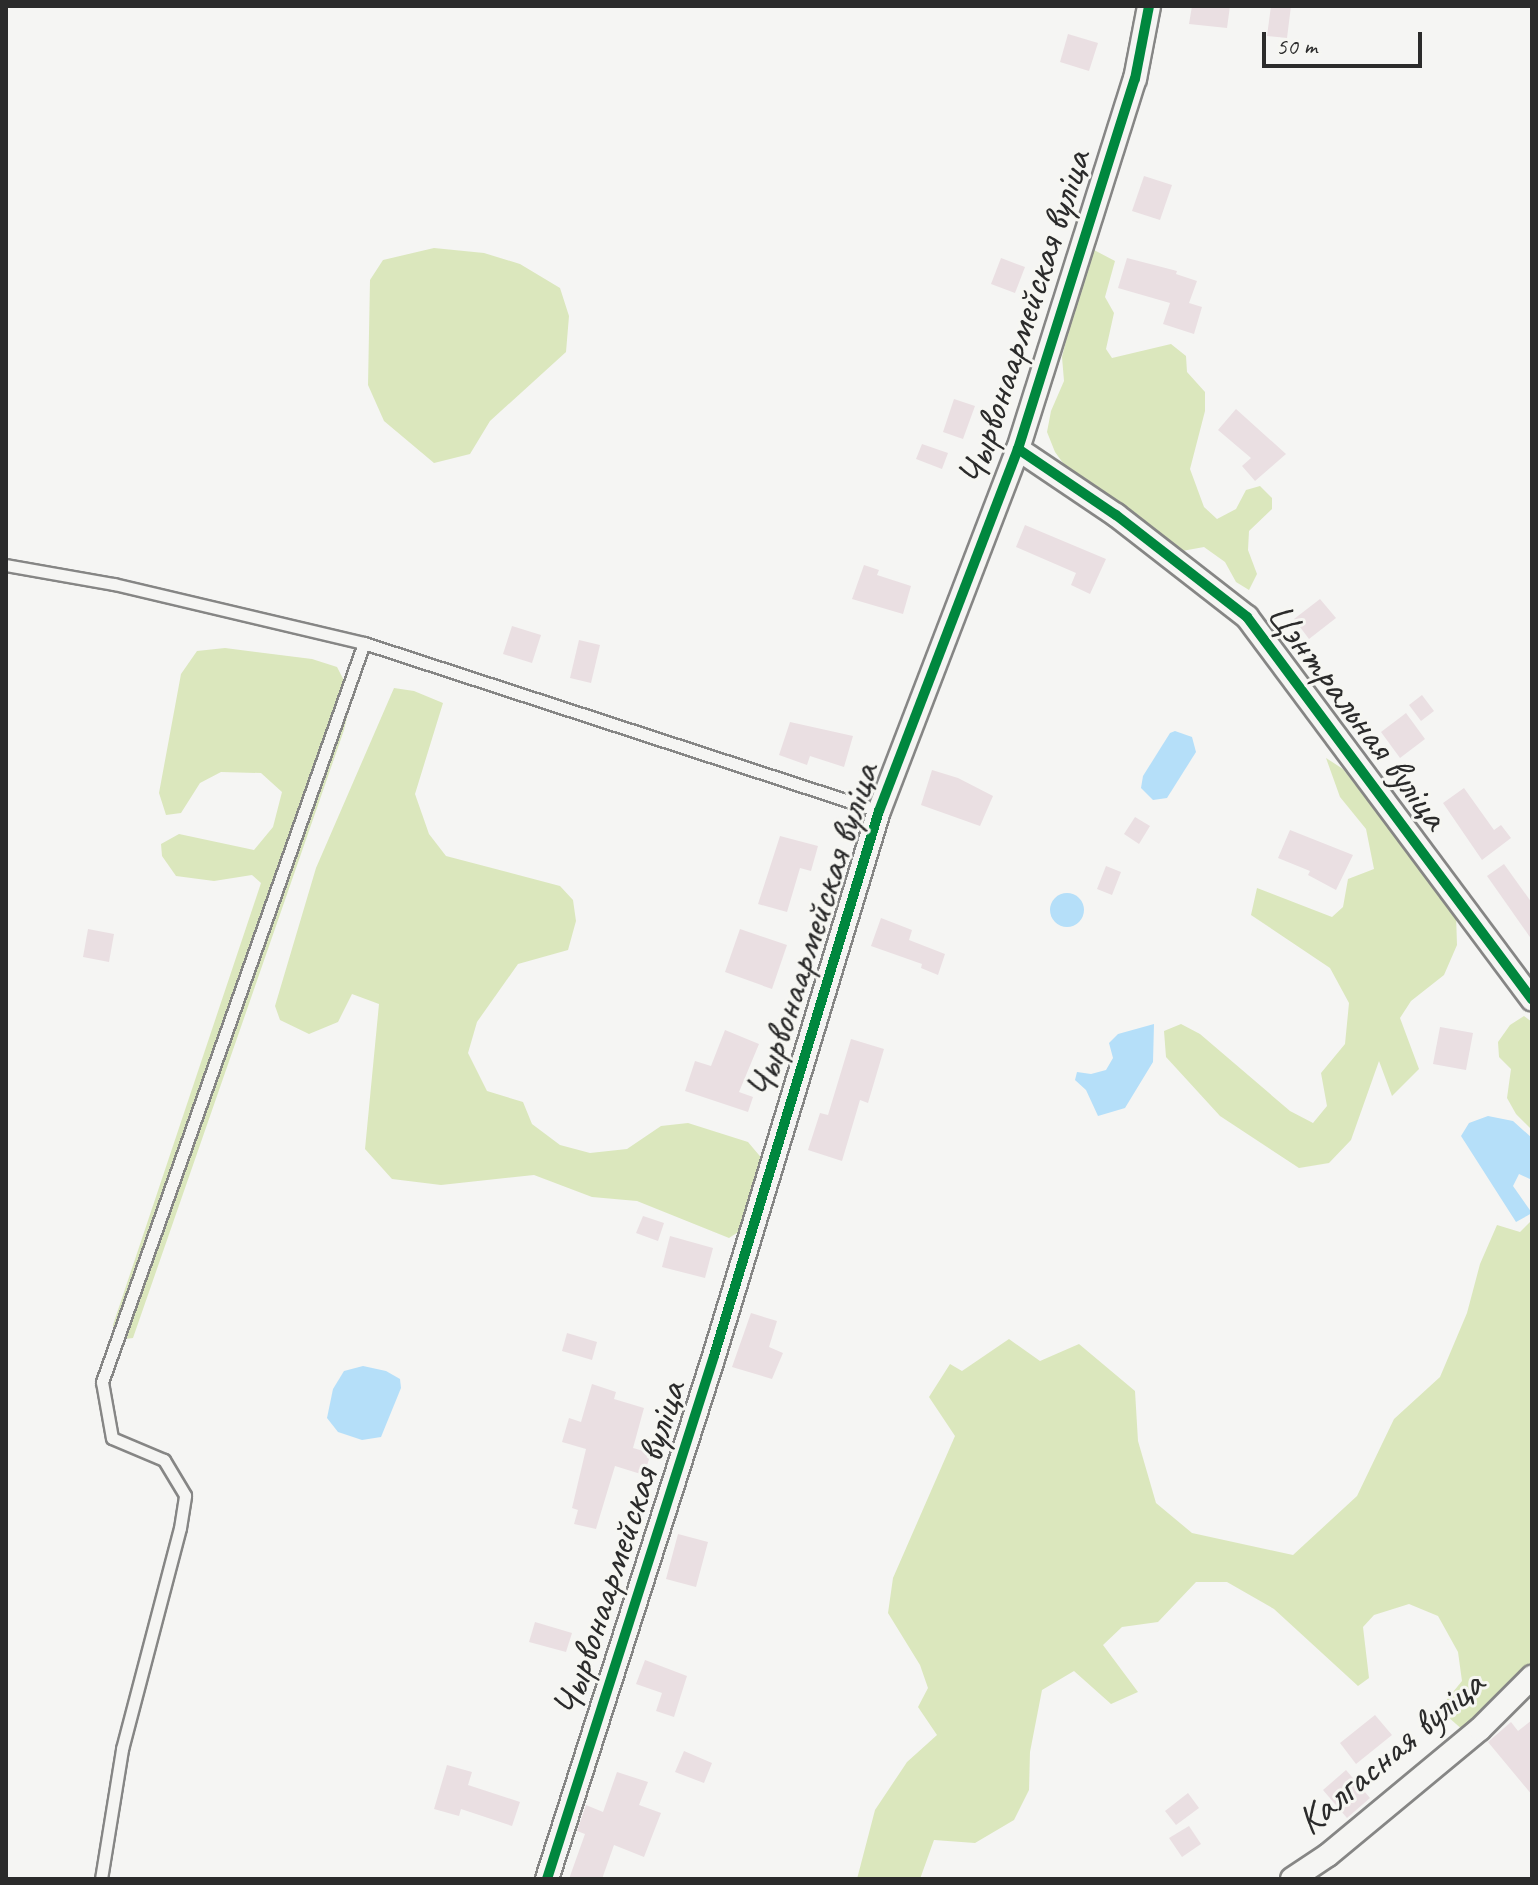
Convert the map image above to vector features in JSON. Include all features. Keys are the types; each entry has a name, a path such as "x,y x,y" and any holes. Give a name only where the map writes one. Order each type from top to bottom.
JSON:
{"street":[{"name":"Чырвонаармейская вуліца","path":"547,1879 714,1356 879,811 1018,449 1135,79 1149,6"},
{"name":"Цэнтральная вуліца","path":"1018,449 1116,515 1247,617 1532,1000"},
{"name":"Калгасная вуліца","path":"1292,1879 1328,1855 1468,1738 1532,1677"}],"lane":[{"path":"6,565 114,584 364,643 879,811"},
{"path":"101,1879 122,1749 180,1528 185,1495 164,1460 112,1438 102,1382 364,643"}],"green space":[{"path":"434,248 484,253 520,264 560,288 569,316 566,352 490,421 470,454 434,463 384,421 368,385 370,280 383,260"},
{"path":"1094,250 1115,261 1105,297 1114,313 1106,349 1112,358 1171,344 1186,356 1187,372 1205,392 1205,411 1190,469 1204,507 1217,519 1236,509 1246,490 1260,486 1272,498 1272,509 1249,531 1248,550 1257,574 1249,590 1236,582 1225,562 1204,547 1182,551 1068,470 1055,452 1047,432 1051,411 1064,381 1062,357 1087,255"},
{"path":"225,648 312,659 337,667 352,696 344,730 133,1338 116,1340 113,1325 261,883 252,875 214,881 176,876 162,856 161,844 179,834 254,850 273,827 282,792 261,773 221,772 200,783 181,813 166,815 159,793 181,674 197,651"},
{"path":"394,688 414,691 443,703 415,794 429,834 446,856 560,886 573,900 576,921 568,950 518,964 477,1022 468,1053 487,1091 523,1102 532,1124 560,1145 590,1153 627,1149 661,1126 688,1123 748,1142 764,1161 746,1227 729,1238 637,1201 592,1197 534,1175 441,1185 392,1179 365,1149 379,1004 352,994 338,1022 309,1034 280,1020 275,1006 316,868"},
{"path":"1326,758 1343,769 1456,914 1457,945 1444,975 1411,1001 1400,1018 1419,1069 1392,1096 1379,1061 1351,1140 1329,1163 1299,1168 1220,1116 1166,1057 1164,1031 1181,1024 1200,1034 1290,1111 1313,1123 1327,1106 1321,1073 1345,1044 1349,1003 1330,968 1251,915 1257,888 1332,917 1343,907 1348,879 1374,869 1366,829 1340,797"},
{"path":"1524,1016 1532,1022 1532,1130 1516,1114 1507,1098 1511,1069 1499,1057 1498,1042 1510,1025"},
{"path":"1532,1220 1532,1664 1464,1731 1439,1709 1462,1681 1458,1652 1438,1616 1409,1604 1374,1615 1363,1627 1369,1678 1358,1686 1274,1609 1227,1582 1196,1582 1158,1622 1122,1627 1103,1645 1138,1692 1111,1704 1074,1671 1042,1690 1030,1752 1029,1790 1014,1820 975,1843 934,1840 920,1879 857,1879 875,1810 907,1762 937,1735 918,1707 928,1688 920,1665 888,1613 893,1578 955,1436 929,1397 950,1364 962,1371 1009,1339 1040,1361 1079,1344 1135,1391 1138,1441 1156,1503 1192,1533 1293,1555 1357,1496 1394,1419 1440,1377 1467,1313 1480,1264 1497,1225 1520,1232"}],"water":[{"path":"1175,731 1192,737 1196,752 1167,798 1153,800 1141,788 1143,776 1170,733"},
{"path":"1067,893 1079,898 1084,910 1079,922 1067,927 1055,922 1050,910 1055,898"},
{"path":"1154,1024 1153,1062 1125,1108 1098,1116 1086,1090 1075,1080 1077,1072 1091,1074 1106,1070 1113,1058 1109,1043 1118,1034"},
{"path":"1488,1116 1513,1121 1532,1138 1532,1180 1519,1174 1513,1186 1532,1213 1516,1222 1461,1136 1469,1123"},
{"path":"363,1366 386,1371 400,1379 401,1388 381,1437 362,1440 338,1432 327,1418 333,1389 344,1371"}],"building":[{"path":"1192,6 1230,6 1227,28 1189,24"},
{"path":"1271,6 1291,6 1287,38 1267,36"},
{"path":"1068,34 1098,43 1089,71 1060,62"},
{"path":"1144,176 1172,185 1160,220 1132,211"},
{"path":"1001,258 1025,267 1015,293 991,284"},
{"path":"1127,258 1177,271 1176,274 1197,281 1189,303 1202,307 1194,334 1163,324 1170,303 1118,288"},
{"path":"954,399 975,406 963,439 943,432"},
{"path":"1236,409 1286,454 1255,481 1242,466 1251,458 1218,430"},
{"path":"922,444 948,453 942,469 916,459"},
{"path":"1025,525 1106,559 1090,594 1071,585 1076,573 1016,547"},
{"path":"864,565 879,570 877,575 911,586 903,614 852,599"},
{"path":"1320,599 1336,618 1309,639 1294,619"},
{"path":"512,626 541,635 532,663 503,654"},
{"path":"579,640 600,645 591,683 570,678"},
{"path":"1422,695 1434,711 1421,721 1409,705"},
{"path":"1406,713 1425,739 1400,758 1381,732"},
{"path":"790,722 853,736 844,767 810,756 807,765 779,755"},
{"path":"932,770 958,778 993,796 980,826 921,805"},
{"path":"1464,788 1494,830 1501,825 1511,838 1482,860 1443,803"},
{"path":"1135,817 1150,826 1139,844 1124,834"},
{"path":"1290,830 1353,855 1336,890 1308,875 1310,871 1278,858"},
{"path":"780,836 818,846 811,871 800,868 787,912 758,904"},
{"path":"1504,864 1532,903 1532,940 1487,876"},
{"path":"1106,866 1121,872 1112,895 1097,889"},
{"path":"881,918 912,930 909,940 945,954 938,975 921,968 922,964 871,946"},
{"path":"88,929 114,934 109,962 83,957"},
{"path":"740,929 787,945 772,989 725,972"},
{"path":"1440,1027 1473,1033 1466,1070 1433,1064"},
{"path":"725,1030 759,1044 739,1092 753,1097 748,1112 685,1091 695,1061 711,1066"},
{"path":"851,1039 884,1049 868,1103 860,1100 842,1161 808,1150 820,1113 828,1115"},
{"path":"643,1216 664,1223 658,1241 636,1233"},
{"path":"670,1236 713,1248 705,1278 662,1267"},
{"path":"751,1313 777,1321 769,1347 783,1353 772,1379 732,1367"},
{"path":"567,1333 597,1342 592,1360 562,1351"},
{"path":"592,1384 616,1392 614,1399 644,1408 633,1448 651,1453 644,1475 615,1466 596,1529 574,1524 578,1510 572,1508 586,1449 562,1442 569,1418 581,1422"},
{"path":"678,1534 708,1542 696,1587 666,1579"},
{"path":"535,1622 572,1633 566,1652 529,1642"},
{"path":"645,1660 687,1676 674,1717 656,1711 662,1693 636,1684"},
{"path":"1375,1715 1392,1735 1356,1764 1340,1743"},
{"path":"1532,1720 1532,1795 1488,1742 1511,1722 1518,1731"},
{"path":"684,1751 712,1763 704,1783 675,1772"},
{"path":"447,1765 472,1772 468,1785 520,1802 512,1826 461,1809 459,1816 434,1809"},
{"path":"1346,1770 1370,1798 1347,1818 1323,1790"},
{"path":"617,1772 648,1782 639,1805 661,1813 644,1857 614,1845 602,1879 569,1879 585,1834 577,1831 586,1805 603,1812"},
{"path":"1188,1793 1199,1808 1176,1825 1165,1811"},
{"path":"1189,1826 1201,1844 1182,1857 1169,1838"}],"cycle path":[{"path":"547,1879 714,1356 879,811 1018,449 1135,79 1149,6"},
{"path":"1018,449 1116,515 1247,617 1532,1000"}]}
